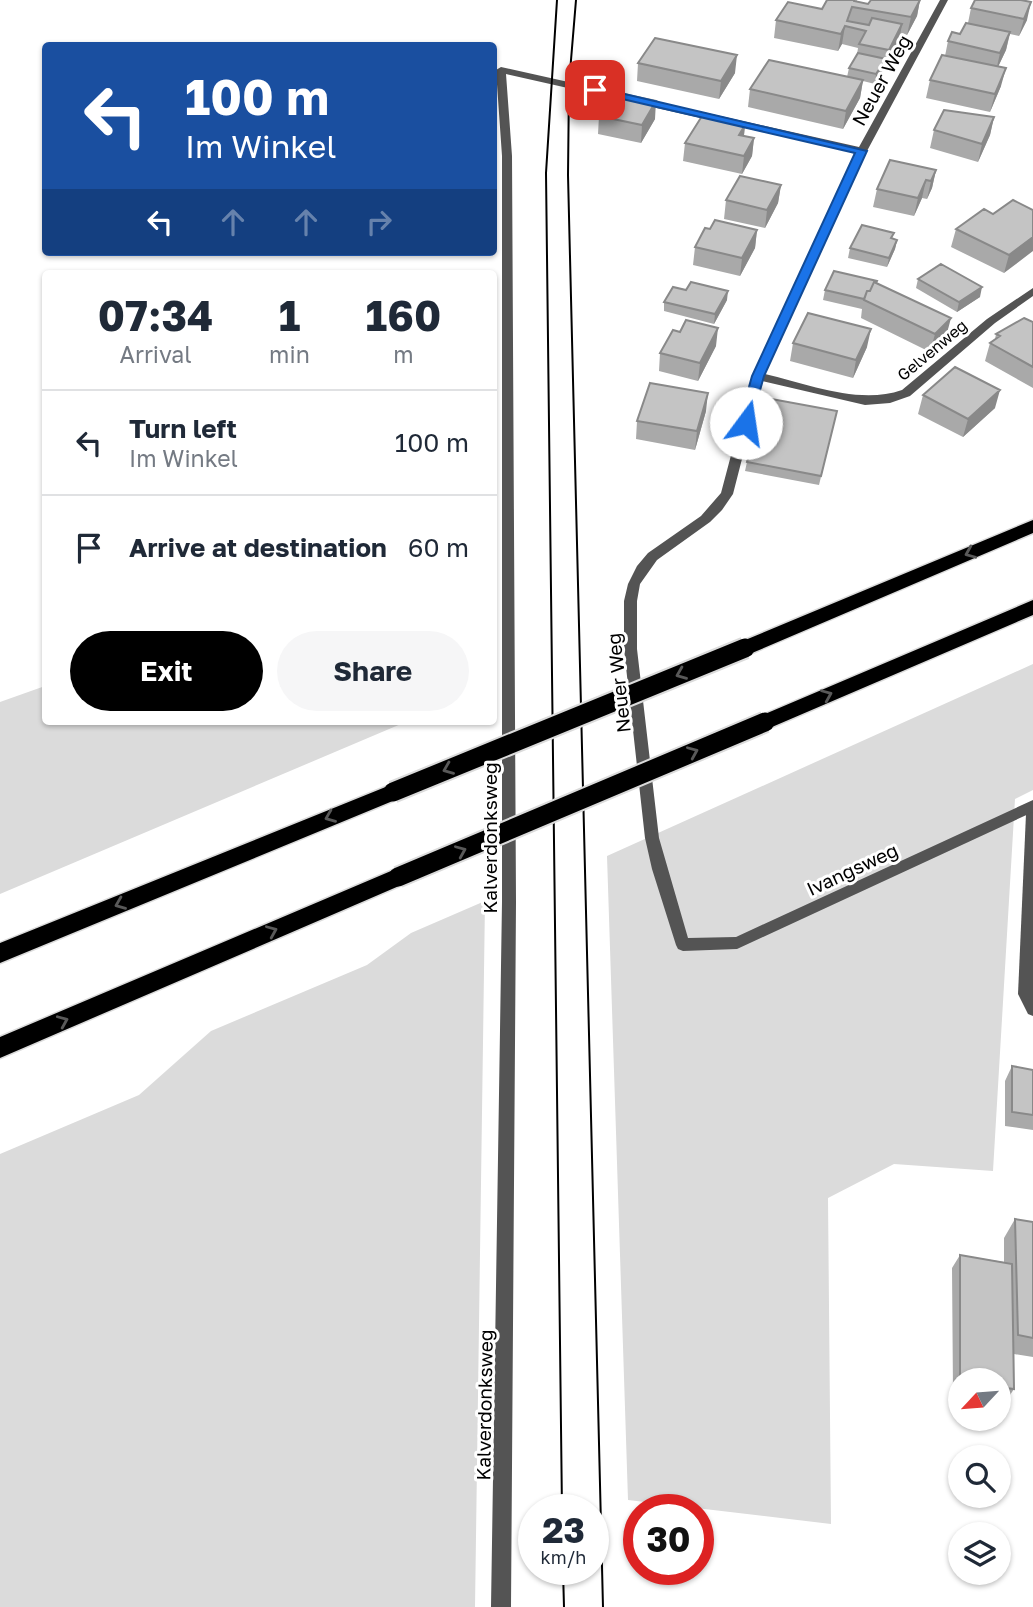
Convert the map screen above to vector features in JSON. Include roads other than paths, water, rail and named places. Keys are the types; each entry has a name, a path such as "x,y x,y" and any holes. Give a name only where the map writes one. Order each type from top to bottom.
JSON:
{"highway":[{"path":"0,953 745,648 1033,526"},
{"path":"0,1048 1033,607"}],"street":[{"name":"Neuer Weg","path":"683,945 655,856 629,624 633,585 660,548 719,509 727,494 758,376 862,151 944,0"},
{"name":"Kalverdonksweg","path":"501,1607 509,902 507,156 501,70 862,151"},
{"name":"Gelvenweg","path":"758,376 864,401 886,400 906,393 991,321 1033,291"},
{"name":"Ivangsweg","path":"683,945 737,943 1033,806"},
{"path":"1033,814 1026,994 1033,1009"}],"tram line":[{"path":"557,0 546,173 562,1494"},
{"path":"576,0 569,84 568,175 603,1607"},
{"path":"563,1585 564,1607"}]}
